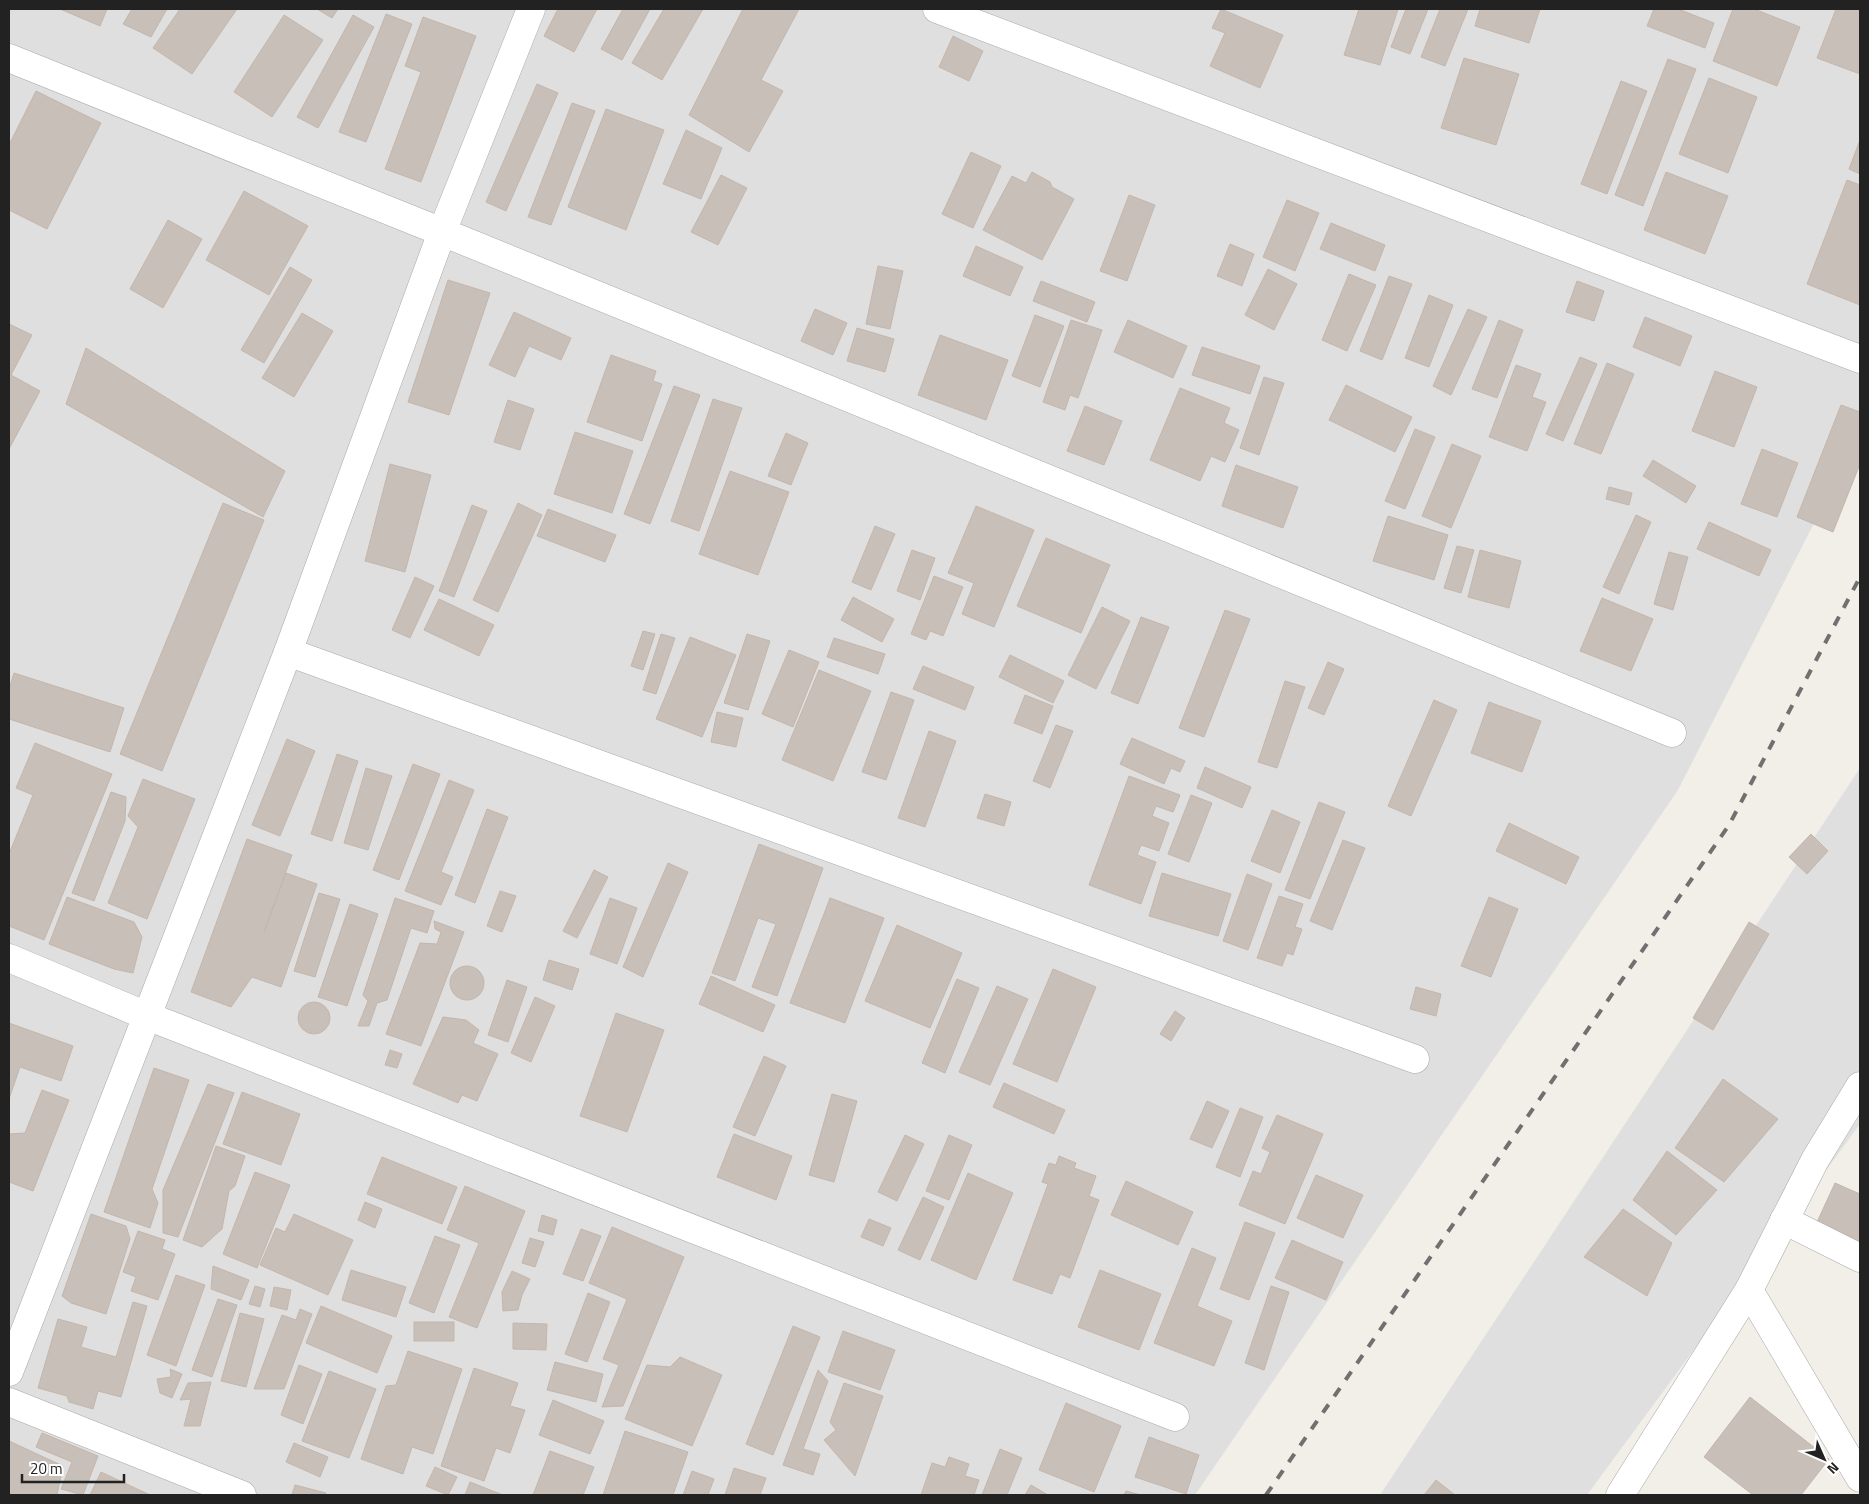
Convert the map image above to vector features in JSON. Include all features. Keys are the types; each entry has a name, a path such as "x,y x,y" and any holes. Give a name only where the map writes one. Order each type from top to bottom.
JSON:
{"street":[{"path":"9,1372 288,652 442,232 531,9"},
{"path":"937,9 1860,359"},
{"path":"9,58 442,232 1672,733"},
{"path":"288,652 1415,1059"},
{"path":"9,958 147,1016 1175,1417"},
{"path":"1620,1495 1749,1290 1816,1160 1860,1086"},
{"path":"1784,1220 1860,1258"},
{"path":"1749,1290 1860,1478"},
{"path":"9,1402 242,1495"}],"shaded area":[{"path":"9,9 1860,9 1860,433 1678,790 1195,1495 9,1495"},
{"path":"1860,768 1860,1124 1587,1495 1380,1495"}],"building":[{"path":"60,9 107,9 100,26"},
{"path":"132,9 167,9 151,37 123,24"},
{"path":"180,9 237,9 192,74 153,48"},
{"path":"317,9 338,9 332,18"},
{"path":"558,9 597,9 574,52 544,36"},
{"path":"623,9 650,9 622,60 601,49"},
{"path":"664,9 703,9 662,80 632,63"},
{"path":"743,9 799,9 761,80 783,91 749,152 689,115"},
{"path":"1221,9 1283,35 1260,88 1210,66 1225,33 1212,28"},
{"path":"1359,9 1398,9 1380,65 1344,55"},
{"path":"1406,9 1428,9 1410,54 1391,47"},
{"path":"1440,9 1468,9 1445,66 1421,57"},
{"path":"1480,9 1540,9 1529,43 1475,26"},
{"path":"1654,9 1678,9 1714,23 1705,48 1647,26"},
{"path":"1733,9 1754,9 1800,27 1777,86 1713,61"},
{"path":"1836,9 1860,9 1860,74 1817,58"},
{"path":"386,14 412,24 366,142 339,132"},
{"path":"284,15 323,40 272,117 234,92"},
{"path":"353,15 374,27 318,128 297,117"},
{"path":"423,17 476,36 421,182 385,169 421,72 405,66"},
{"path":"953,36 983,51 969,81 939,67"},
{"path":"1464,58 1519,74 1496,145 1441,128"},
{"path":"1668,59 1696,69 1643,206 1615,195"},
{"path":"1709,78 1757,97 1728,173 1679,154"},
{"path":"1621,81 1647,91 1607,194 1581,184"},
{"path":"537,84 558,93 506,211 486,202"},
{"path":"36,91 101,123 47,229 9,210 9,145"},
{"path":"572,103 595,111 551,225 528,217"},
{"path":"606,109 664,130 626,230 568,207"},
{"path":"686,130 722,148 701,199 663,184"},
{"path":"1860,140 1860,174 1849,169"},
{"path":"971,152 1001,166 973,228 942,214"},
{"path":"1032,172 1050,182 1052,187 1074,199 1042,260 983,230 1012,176 1026,183"},
{"path":"1666,172 1728,196 1705,254 1644,230"},
{"path":"721,175 747,188 718,245 691,232"},
{"path":"1847,180 1860,185 1860,305 1807,284"},
{"path":"244,191 308,226 269,295 206,260"},
{"path":"1129,195 1155,205 1127,281 1100,271"},
{"path":"1287,200 1319,213 1295,271 1263,257"},
{"path":"168,220 202,239 163,308 130,289"},
{"path":"1331,223 1385,245 1375,271 1320,249"},
{"path":"1230,244 1254,254 1242,286 1217,276"},
{"path":"976,246 1023,267 1010,296 963,276"},
{"path":"878,266 903,271 890,329 866,324"},
{"path":"290,267 312,280 264,363 241,350"},
{"path":"1268,269 1297,284 1274,330 1245,315"},
{"path":"1349,274 1376,285 1347,351 1322,340"},
{"path":"1389,276 1412,284 1382,360 1360,351"},
{"path":"448,280 490,293 449,415 408,402"},
{"path":"1041,281 1095,302 1087,322 1033,301"},
{"path":"1577,281 1604,291 1594,321 1566,312"},
{"path":"1429,295 1453,305 1429,367 1405,358"},
{"path":"815,309 847,323 833,355 801,341"},
{"path":"1468,309 1487,317 1451,395 1433,386"},
{"path":"514,312 571,338 561,360 529,346 515,377 489,365"},
{"path":"302,313 333,331 294,397 262,378"},
{"path":"1035,315 1064,326 1040,387 1012,376"},
{"path":"1645,317 1692,336 1680,366 1633,347"},
{"path":"1071,320 1102,330 1078,398 1070,395 1065,410 1043,402"},
{"path":"1128,320 1187,346 1173,378 1114,352"},
{"path":"1499,320 1523,330 1497,398 1472,389"},
{"path":"9,324 32,335 11,375 40,391 9,449"},
{"path":"857,328 894,339 885,372 847,361"},
{"path":"940,335 1008,360 986,420 918,395"},
{"path":"1202,347 1260,366 1250,394 1192,375"},
{"path":"86,348 285,471 263,517 66,404"},
{"path":"611,355 656,371 653,381 662,384 642,441 587,422"},
{"path":"1580,357 1597,364 1563,441 1546,434"},
{"path":"1607,363 1634,374 1601,454 1574,444"},
{"path":"1516,365 1541,374 1532,397 1546,402 1527,451 1489,437"},
{"path":"1715,371 1757,387 1734,447 1692,431"},
{"path":"1264,377 1284,383 1259,455 1240,448"},
{"path":"1346,385 1412,417 1395,452 1329,420"},
{"path":"674,386 700,395 650,524 624,514"},
{"path":"1180,388 1230,408 1224,423 1239,430 1225,462 1211,456 1200,481 1150,460"},
{"path":"713,399 742,408 699,531 671,521"},
{"path":"508,400 534,409 520,450 494,442"},
{"path":"1841,405 1860,412 1860,464 1833,532 1797,517"},
{"path":"1085,406 1122,421 1104,465 1067,451"},
{"path":"1415,429 1435,437 1405,509 1385,501"},
{"path":"575,432 633,451 612,513 554,494"},
{"path":"786,433 808,443 791,485 768,476"},
{"path":"1452,444 1481,456 1451,528 1422,516"},
{"path":"1762,449 1798,463 1777,517 1741,504"},
{"path":"1653,460 1696,486 1686,503 1643,476"},
{"path":"390,464 431,475 405,572 365,561"},
{"path":"1236,465 1298,487 1283,528 1222,506"},
{"path":"730,471 789,492 758,575 699,554"},
{"path":"1609,487 1632,493 1629,505 1606,499"},
{"path":"223,503 264,520 162,771 120,754"},
{"path":"518,503 542,515 498,612 473,600"},
{"path":"472,505 487,511 454,597 439,591"},
{"path":"976,506 1034,530 994,627 962,614 974,583 948,573"},
{"path":"548,509 616,535 605,562 537,536"},
{"path":"1636,515 1651,522 1619,594 1603,587"},
{"path":"1388,516 1448,535 1434,580 1373,561"},
{"path":"1709,522 1771,550 1759,576 1697,549"},
{"path":"875,526 895,534 871,590 852,582"},
{"path":"1046,538 1110,565 1081,633 1017,606"},
{"path":"1457,546 1474,550 1461,593 1444,588"},
{"path":"912,550 935,558 920,600 897,591"},
{"path":"1480,550 1521,561 1509,608 1468,597"},
{"path":"1669,552 1688,557 1673,610 1654,604"},
{"path":"934,576 963,587 943,636 930,631 926,640 911,634"},
{"path":"415,577 434,586 410,638 392,630"},
{"path":"853,597 894,619 882,642 841,620"},
{"path":"1602,598 1653,619 1631,671 1580,651"},
{"path":"439,599 494,625 479,656 424,630"},
{"path":"1102,607 1130,621 1096,689 1068,675"},
{"path":"1225,610 1250,619 1204,737 1179,728"},
{"path":"1141,617 1169,627 1138,704 1111,693"},
{"path":"643,631 655,634 643,670 631,666"},
{"path":"661,634 675,638 656,694 643,690"},
{"path":"747,634 770,641 748,710 724,703"},
{"path":"690,637 736,655 702,737 656,719"},
{"path":"834,638 885,654 878,674 827,657"},
{"path":"789,650 819,662 793,727 762,714"},
{"path":"1010,655 1064,681 1053,703 999,677"},
{"path":"1328,662 1344,669 1324,715 1308,708"},
{"path":"923,666 974,687 965,710 913,689"},
{"path":"819,670 871,691 833,781 782,760"},
{"path":"14,673 124,708 110,752 9,719 9,689"},
{"path":"1285,681 1305,687 1277,768 1258,762"},
{"path":"891,692 914,700 886,780 862,772"},
{"path":"1025,695 1053,706 1042,734 1014,723"},
{"path":"1434,700 1457,710 1411,816 1388,806"},
{"path":"1489,702 1541,721 1522,772 1471,753"},
{"path":"717,712 743,718 736,747 711,742"},
{"path":"1056,725 1073,731 1050,788 1033,781"},
{"path":"929,731 956,741 925,827 898,818"},
{"path":"1132,738 1185,761 1180,772 1171,768 1164,784 1120,764"},
{"path":"287,739 315,751 280,836 252,825"},
{"path":"35,743 112,774 44,940 9,926 9,854 33,795 16,788"},
{"path":"337,754 358,761 332,841 311,834"},
{"path":"413,764 440,774 399,880 373,870"},
{"path":"1205,767 1251,787 1242,808 1197,788"},
{"path":"366,768 392,776 368,850 344,843"},
{"path":"1129,776 1180,795 1173,812 1156,806 1152,816 1169,823 1159,851 1141,845 1137,855 1156,862 1141,904 1089,885"},
{"path":"143,779 195,799 147,919 108,903 138,827 128,816"},
{"path":"449,780 474,790 441,872 453,877 441,905 405,891"},
{"path":"111,792 126,797 125,821 94,901 72,893"},
{"path":"985,794 1011,802 1004,826 977,818"},
{"path":"1191,795 1212,803 1189,862 1168,854"},
{"path":"1319,802 1345,812 1310,899 1285,890"},
{"path":"487,809 508,817 475,903 455,895"},
{"path":"1272,810 1300,822 1280,873 1251,861"},
{"path":"1509,823 1579,857 1566,884 1496,851"},
{"path":"1811,834 1828,851 1807,874 1789,857"},
{"path":"247,839 292,855 264,932 286,873 317,884 281,987 252,977 231,1007 191,992"},
{"path":"1343,840 1365,848 1332,930 1310,921"},
{"path":"759,844 823,868 777,996 752,987 776,924 758,918 735,981 712,973"},
{"path":"668,863 688,872 643,977 623,967"},
{"path":"594,870 608,877 577,938 563,931"},
{"path":"1162,873 1231,894 1218,936 1149,916"},
{"path":"1247,874 1272,884 1248,950 1223,941"},
{"path":"500,891 516,896 502,932 487,926"},
{"path":"319,893 340,899 315,977 294,971"},
{"path":"1279,896 1303,904 1295,927 1302,929 1293,955 1287,953 1282,966 1257,958"},
{"path":"67,897 134,922 142,937 133,973 114,969 49,944"},
{"path":"1489,897 1518,909 1491,977 1461,966"},
{"path":"395,898 434,911 427,933 411,928 387,1000 377,1003 369,1026 358,1026 368,1001 363,995"},
{"path":"610,898 637,908 617,964 590,954"},
{"path":"830,898 884,918 845,1023 790,1003"},
{"path":"350,904 378,914 347,1006 318,997"},
{"path":"434,921 464,932 421,1046 386,1034 420,943 437,944 441,932 435,929"},
{"path":"1749,922 1769,934 1713,1030 1693,1018"},
{"path":"897,925 962,953 930,1028 865,1001"},
{"path":"549,960 579,969 572,990 543,980"},
{"path":"467,966 474,967 479,971 483,976 483,990 479,995 474,999 467,1000 460,999 455,995 451,990 450,983 451,976 455,971 460,967"},
{"path":"1053,969 1096,987 1057,1082 1013,1064"},
{"path":"711,976 775,1005 763,1032 699,1004"},
{"path":"957,979 979,988 945,1073 922,1063"},
{"path":"507,980 527,987 508,1042 488,1035"},
{"path":"997,986 1028,999 990,1085 959,1072"},
{"path":"1416,987 1441,994 1436,1016 1410,1009"},
{"path":"535,997 555,1006 531,1062 511,1053"},
{"path":"314,1002 325,1007 330,1018 325,1029 314,1034 303,1029 298,1018 303,1007"},
{"path":"1175,1011 1185,1018 1171,1041 1160,1034"},
{"path":"616,1013 664,1030 627,1132 580,1116"},
{"path":"443,1017 466,1020 479,1030 473,1043 498,1054 477,1101 462,1095 458,1103 413,1084"},
{"path":"9,1023 73,1046 61,1081 20,1067 9,1099"},
{"path":"390,1050 402,1054 397,1068 385,1065"},
{"path":"764,1056 786,1066 755,1136 733,1127"},
{"path":"154,1068 189,1080 152,1189 158,1203 150,1228 104,1212"},
{"path":"1723,1079 1778,1119 1724,1182 1675,1148"},
{"path":"1004,1083 1065,1110 1054,1134 993,1107"},
{"path":"208,1084 234,1093 178,1237 163,1233 163,1190"},
{"path":"42,1090 69,1100 33,1191 9,1182 9,1134 25,1133"},
{"path":"242,1092 300,1114 281,1165 223,1144"},
{"path":"832,1094 857,1101 834,1182 809,1175"},
{"path":"1207,1101 1229,1111 1212,1148 1190,1139"},
{"path":"1240,1108 1263,1117 1240,1177 1216,1167"},
{"path":"1277,1115 1323,1134 1285,1224 1239,1205 1253,1171 1261,1174 1270,1152 1262,1148"},
{"path":"734,1134 792,1156 776,1200 717,1177"},
{"path":"905,1135 924,1144 897,1201 878,1192"},
{"path":"949,1135 972,1145 949,1200 926,1191"},
{"path":"216,1146 245,1156 235,1186 229,1191 222,1229 202,1247 183,1240"},
{"path":"1667,1151 1717,1190 1676,1235 1633,1200"},
{"path":"1059,1156 1076,1163 1074,1168 1096,1176 1089,1196 1099,1200 1070,1278 1060,1274 1052,1294 1013,1280 1048,1184 1042,1182 1049,1163 1056,1165"},
{"path":"382,1157 457,1187 442,1224 367,1194"},
{"path":"255,1172 290,1185 257,1268 223,1254"},
{"path":"968,1173 1013,1193 976,1280 931,1260"},
{"path":"1316,1175 1363,1195 1343,1238 1297,1218"},
{"path":"1126,1181 1193,1212 1178,1245 1111,1215"},
{"path":"1835,1183 1860,1194 1860,1254 1812,1233"},
{"path":"465,1186 525,1211 477,1328 449,1317 479,1243 447,1230"},
{"path":"923,1197 944,1207 920,1260 898,1250"},
{"path":"365,1202 382,1209 375,1228 358,1220"},
{"path":"1623,1209 1672,1243 1647,1296 1584,1257"},
{"path":"91,1214 126,1226 130,1239 106,1314 71,1303 62,1296"},
{"path":"294,1214 353,1240 328,1295 260,1265 276,1228 285,1232"},
{"path":"542,1215 557,1220 553,1235 538,1231"},
{"path":"869,1219 891,1228 883,1246 861,1237"},
{"path":"1245,1222 1275,1233 1249,1300 1220,1289"},
{"path":"612,1227 684,1257 623,1406 602,1407 619,1365 603,1359 627,1299 589,1283"},
{"path":"581,1229 601,1236 583,1281 563,1274"},
{"path":"138,1231 165,1240 162,1249 175,1254 158,1300 131,1291 136,1277 123,1272"},
{"path":"435,1236 460,1245 434,1313 409,1303"},
{"path":"530,1238 544,1242 535,1267 522,1263"},
{"path":"1292,1240 1343,1262 1326,1300 1275,1278"},
{"path":"1192,1248 1216,1258 1197,1306 1232,1321 1214,1366 1154,1343"},
{"path":"213,1266 249,1280 241,1300 211,1289"},
{"path":"351,1270 406,1287 396,1317 342,1300"},
{"path":"1100,1270 1161,1294 1139,1350 1078,1327"},
{"path":"512,1271 530,1279 522,1295 518,1310 503,1311 502,1292"},
{"path":"176,1275 205,1285 176,1366 147,1355"},
{"path":"255,1286 265,1289 260,1307 249,1304"},
{"path":"1271,1286 1289,1292 1264,1370 1245,1363"},
{"path":"274,1287 291,1290 287,1310 270,1306"},
{"path":"588,1293 610,1302 587,1362 565,1354"},
{"path":"218,1299 237,1305 212,1377 192,1370"},
{"path":"133,1302 147,1306 121,1397 98,1391 93,1409 69,1402 67,1396 38,1388 58,1319 87,1327 81,1347 116,1357"},
{"path":"321,1306 392,1336 377,1373 306,1343"},
{"path":"300,1309 312,1314 284,1389 254,1389 282,1315 296,1320"},
{"path":"240,1313 264,1319 246,1387 221,1381"},
{"path":"414,1322 454,1322 454,1341 414,1341"},
{"path":"513,1323 547,1324 546,1350 513,1349"},
{"path":"793,1326 820,1337 773,1455 746,1444"},
{"path":"843,1331 895,1350 880,1390 828,1372"},
{"path":"408,1351 462,1369 433,1454 412,1447 403,1474 361,1459 386,1386 396,1385"},
{"path":"680,1357 722,1375 692,1446 625,1419 647,1365 670,1367"},
{"path":"555,1362 603,1374 596,1402 547,1390"},
{"path":"299,1365 322,1374 303,1424 281,1415"},
{"path":"474,1368 518,1383 510,1406 525,1410 510,1453 496,1448 484,1481 441,1466"},
{"path":"170,1369 182,1374 172,1398 160,1393 157,1379 171,1377"},
{"path":"818,1370 828,1381 803,1449 820,1454 813,1475 783,1465"},
{"path":"329,1371 376,1389 349,1458 302,1441"},
{"path":"211,1382 200,1426 184,1426 191,1399 180,1400 188,1383"},
{"path":"844,1383 883,1396 855,1476 824,1440 836,1430 830,1422"},
{"path":"1750,1397 1829,1459 1801,1495 1753,1495 1704,1457"},
{"path":"553,1400 604,1421 590,1454 539,1435"},
{"path":"1066,1403 1121,1426 1094,1492 1039,1470"},
{"path":"625,1431 688,1452 673,1495 603,1495"},
{"path":"42,1433 98,1456 83,1495 61,1489 72,1462 36,1447"},
{"path":"1149,1437 1199,1455 1186,1494 1135,1477"},
{"path":"9,1441 63,1466 57,1495 9,1495"},
{"path":"294,1443 328,1457 320,1477 286,1462"},
{"path":"1000,1449 1022,1458 1007,1495 982,1495"},
{"path":"550,1451 594,1467 583,1495 533,1495"},
{"path":"949,1457 969,1464 965,1476 979,1480 974,1495 921,1495 932,1463 945,1467"},
{"path":"435,1467 457,1477 448,1495 426,1486"},
{"path":"734,1468 766,1478 760,1495 725,1495"},
{"path":"692,1471 714,1479 708,1495 683,1495"},
{"path":"101,1472 150,1495 90,1495"},
{"path":"1436,1480 1455,1495 1424,1495"},
{"path":"470,1482 503,1495 465,1495"},
{"path":"295,1485 326,1493 325,1495 292,1495"},
{"path":"1031,1485 1048,1495 1025,1495"},
{"path":"1126,1491 1141,1495 1124,1495"}],"railway":[{"path":"1266,1495 1729,825 1860,577"}]}
